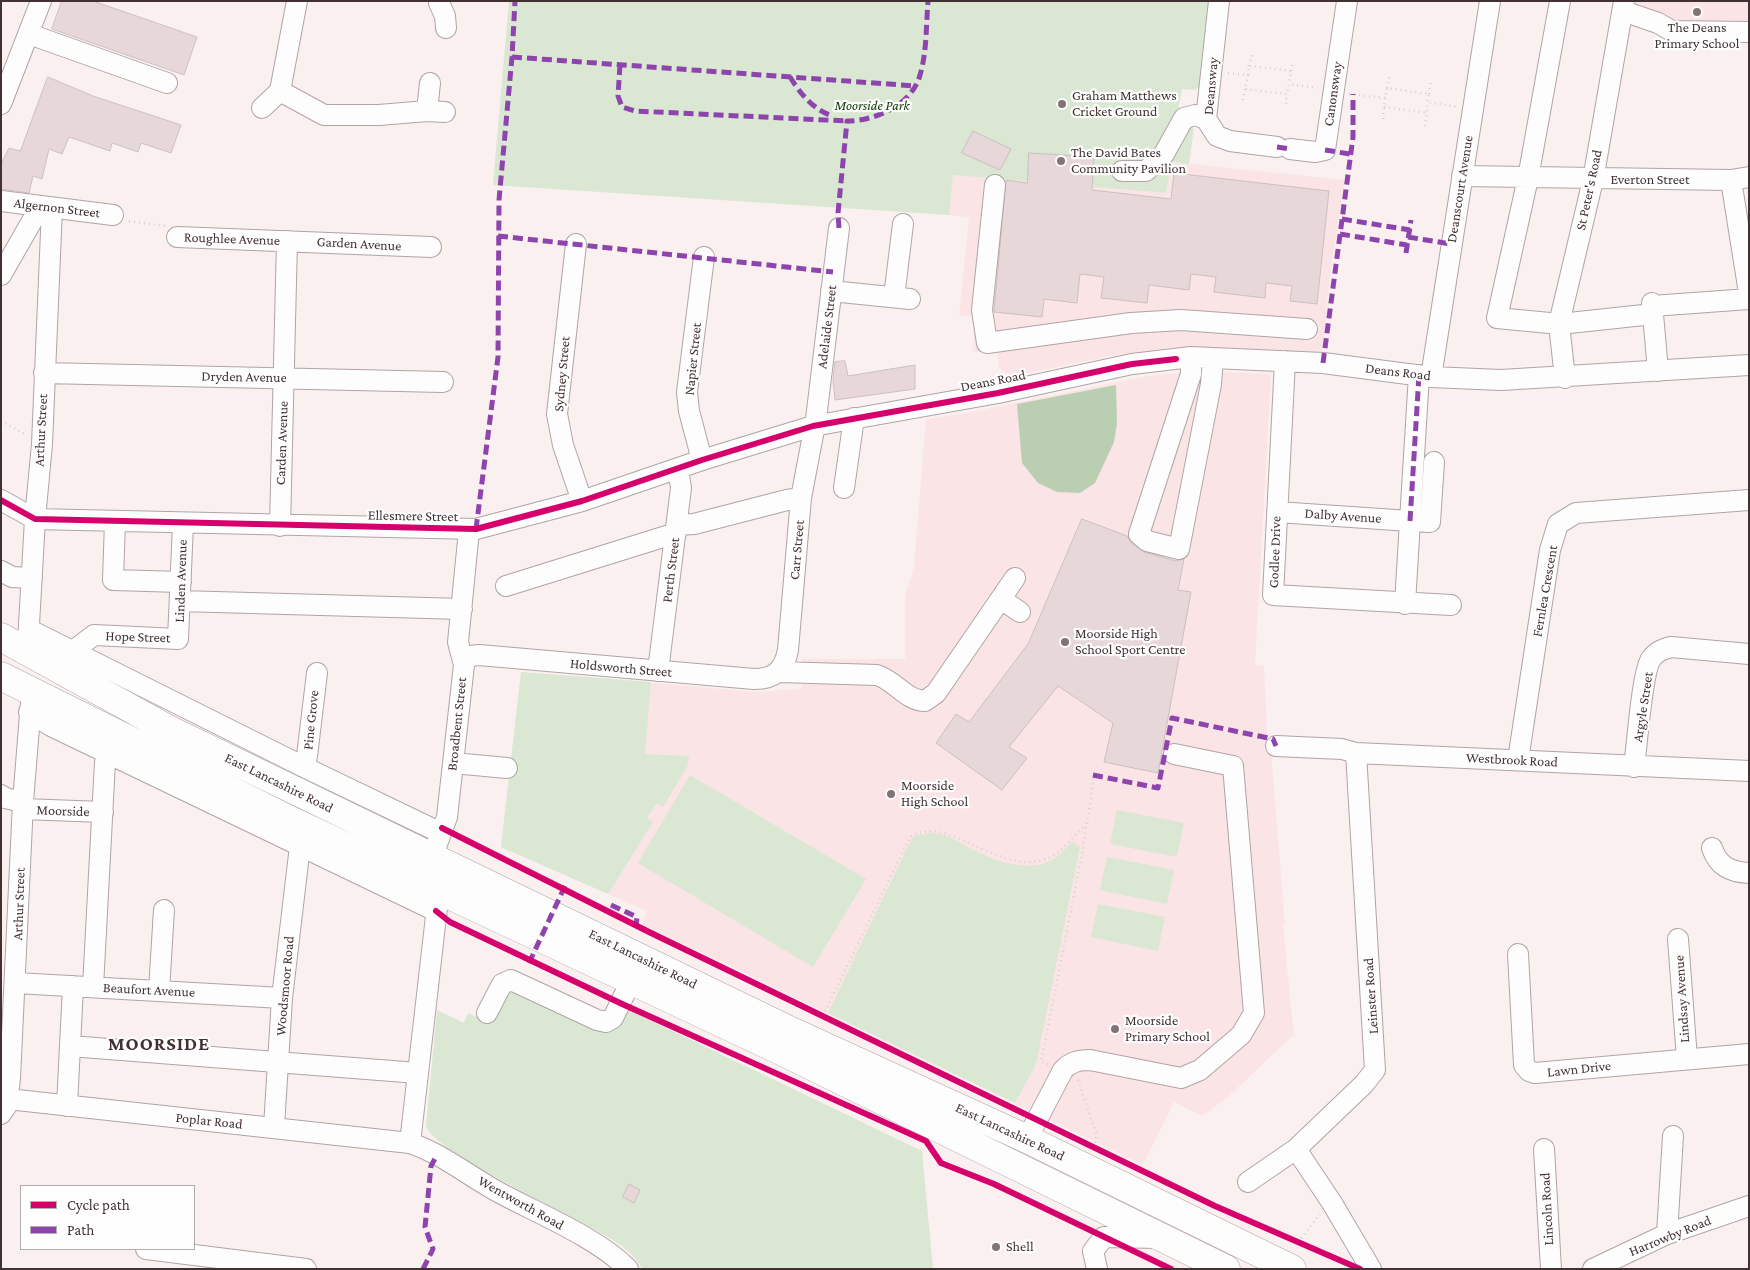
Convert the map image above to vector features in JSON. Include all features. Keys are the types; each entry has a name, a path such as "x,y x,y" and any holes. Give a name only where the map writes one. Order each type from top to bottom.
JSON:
{"highway":[{"name":"East Lancashire Road","path":"1,637 28,641 168,730 436,845 787,1029 1027,1139 1292,1269"},
{"name":"East Lancashire Road","path":"1,676 32,703 438,902 631,981 779,1050 1168,1238 1226,1269"}],"street":[{"path":"1,104 41,1"},
{"path":"262,108 280,91 297,1"},
{"name":"Deansway","path":"1220,1 1206,119 1217,136 1230,141 1284,148"},
{"name":"Canonsway","path":"1284,148 1315,152 1325,150 1347,1"},
{"name":"Deanscourt Avenue","path":"1405,604 1413,476 1425,376 1462,176 1490,1"},
{"path":"1560,1 1528,178 1497,318 1560,324 1652,308 1749,299"},
{"path":"440,2 445,16 446,28"},
{"path":"1624,6 1672,31 1749,32"},
{"name":"St Peter's Road","path":"1565,378 1560,324 1593,180 1624,6"},
{"path":"29,34 167,83"},
{"path":"280,91 324,115 379,115 436,111 430,83"},
{"path":"1122,171 1146,171 1164,154 1184,118 1195,115 1206,119"},
{"name":"Everton Street","path":"1462,176 1593,180 1740,178"},
{"path":"1740,178 1749,293"},
{"path":"994,185 982,310 987,344 1131,323 1181,320 1307,329"},
{"name":"Algernon Street","path":"1,201 113,215"},
{"path":"1,275 46,207"},
{"name":"Arthur Street","path":"28,641 35,519 42,444 46,207"},
{"path":"831,291 902,298 898,266 903,224"},
{"name":"Adelaide Street","path":"822,424 831,291 839,228"},
{"name":"Roughlee Avenue","path":"177,237 287,241"},
{"name":"Garden Avenue","path":"287,241 431,248"},
{"name":"Carden Avenue","path":"280,526 287,241"},
{"name":"Sydney Street","path":"576,244 557,414 563,445 582,501"},
{"name":"Napier Street","path":"702,460 689,411 687,392 704,257"},
{"path":"1652,308 1658,371"},
{"path":"1184,358 1191,374 1139,534 1147,541 1178,549 1211,384 1214,358"},
{"name":"Deans Road","path":"822,424 998,394 1124,366 1184,358 1323,363 1425,376 1500,380 1565,378 1749,365"},
{"name":"Godlee Drive","path":"1284,361 1273,595 1451,606"},
{"name":"Dryden Avenue","path":"44,373 443,382"},
{"path":"844,488 854,418"},
{"name":"Ellesmere Street","path":"1,500 35,519 469,530 582,501 702,460 822,424"},
{"name":"Carr Street","path":"780,672 788,650 802,498 822,424"},
{"name":"Perth Street","path":"658,671 681,488 678,469"},
{"name":"Dalby Avenue","path":"1277,512 1430,522 1434,470 1413,476"},
{"path":"506,586 676,529 786,500 802,498"},
{"name":"Fernlea Crescent","path":"1518,760 1550,550 1558,524 1576,514 1749,500"},
{"path":"115,522 113,580 180,591 462,609"},
{"name":"Linden Avenue","path":"178,638 183,524"},
{"name":"Broadbent Street","path":"436,845 447,817 464,665 458,642 469,530"},
{"path":"1,571 12,577 32,578"},
{"path":"780,672 877,675 914,698 925,701 936,693 1014,578"},
{"path":"1000,599 1020,612"},
{"name":"Hope Street","path":"73,651 94,635 178,638"},
{"path":"28,641 73,651 304,767 436,845"},
{"name":"Argyle Street","path":"1634,767 1650,660 1659,650 1671,647 1749,654"},
{"name":"Holdsworth Street","path":"462,657 479,656 754,680 772,678 780,672"},
{"name":"Pine Grove","path":"304,767 308,756 316,673"},
{"path":"32,703 51,726 300,846 438,902 410,1142"},
{"name":"Arthur Street","path":"5,1107 16,983 23,806 32,703"},
{"name":"Westbrook Road","path":"1276,746 1342,749 1356,753 1749,771"},
{"name":"Leinster Road","path":"1248,1182 1296,1149 1364,1084 1375,1070 1356,753"},
{"path":"66,1106 70,1046 83,987 103,812 105,762 110,754"},
{"path":"1027,1139 1063,1070 1068,1064 1080,1060 1102,1062 1172,1078 1191,1076 1242,1035 1254,1013 1233,766 1174,754"},
{"path":"453,763 507,768"},
{"name":"Moorside","path":"1,795 23,806 103,812"},
{"name":"Woodsmoor Road","path":"274,1127 282,998 300,846"},
{"path":"1712,848 1715,859 1722,866 1743,873"},
{"path":"159,990 164,910"},
{"name":"Lindsay Avenue","path":"1678,939 1687,1059"},
{"name":"Lawn Drive","path":"1518,954 1524,1065 1529,1071 1535,1073 1749,1054"},
{"path":"487,1013 502,984 511,980 597,1020 606,1022 613,1018 631,981"},
{"name":"Beaufort Avenue","path":"16,983 282,998"},
{"path":"70,1046 418,1073"},
{"name":"Poplar Road","path":"5,1107 66,1106 410,1142"},
{"path":"1667,1234 1673,1136"},
{"name":"Wentworth Road","path":"410,1142 425,1148 606,1244 628,1269"},
{"path":"1296,1149 1332,1203 1371,1269"},
{"name":"Lincoln Road","path":"1544,1149 1551,1269"},
{"name":"Harrowby Road","path":"1593,1269 1667,1234 1749,1206"},
{"path":"1097,1269 1092,1251 1104,1237 1168,1238"},
{"path":"154,1250 306,1269"}],"path":[{"path":"1243,100 1252,56"},
{"path":"1286,104 1292,62"},
{"path":"1249,66 1291,71"},
{"path":"1211,71 1248,75"},
{"path":"1383,119 1390,74"},
{"path":"1425,126 1431,80"},
{"path":"1289,84 1385,98"},
{"path":"1387,88 1429,94"},
{"path":"1245,89 1287,94"},
{"path":"1428,102 1473,109"},
{"path":"1384,107 1427,113"},
{"path":"113,215 114,219 166,226 177,237"},
{"path":"1,421 42,444"},
{"path":"1093,775 1091,804 1085,826 1083,849 1041,1062 1074,1075 1080,1083 1096,1133 1095,1148"},
{"path":"822,1016 910,837 923,831 943,831 989,853 1014,860 1036,861 1047,859 1054,855 1085,826"},
{"path":"814,1012 832,1020"},
{"path":"1087,1144 1104,1152"},
{"path":"1298,1242 1315,1219 1332,1203"},
{"path":"1290,1239 1307,1246"}],"shaded area":[{"name":"The Deans Primary School","path":"1634,1 1749,1 1749,25 1678,25 1632,9"},
{"path":"1172,162 1345,180 1332,260 1322,352 1176,347 1110,356 1009,377 999,367 997,353 973,351 975,317 959,315 969,217 949,215 953,175 1166,193"},
{"name":"Moorside High School","path":"1198,371 1271,374 1255,665 1264,666 1268,749 1271,750 1285,925 1283,925 1294,1037 1292,1036 1227,1098 1202,1116 1174,1102 1143,1165 642,924 647,911 501,847 521,672 758,692 802,688 802,659 905,659 905,596 914,567 926,419 966,413 1147,376"},
{"path":"1116,385 1117,424 1114,442 1095,483 1080,493 1057,492 1038,483 1022,463 1017,404"}],"green space":[{"name":"Moorside Park","path":"509,1 1211,1 1199,87 1195,90 1182,89 1177,117 1195,120 1189,164 1172,162 1166,193 953,175 949,215 493,185"},
{"path":"521,672 651,682 645,754 689,756 688,765 663,807 657,803 647,818 653,822 608,894 501,847"},
{"path":"690,775 866,879 813,967 638,863"},
{"path":"1117,810 1184,823 1177,857 1110,844"},
{"path":"930,833 945,835 985,855 1017,865 1028,866 1048,862 1058,856 1072,842 1080,847 1036,1064 1015,1103 828,1013 911,840 916,835"},
{"path":"1107,857 1174,870 1167,904 1100,890"},
{"path":"1098,904 1165,917 1158,951 1091,937"},
{"path":"507,986 612,1030 619,1026 627,1009 922,1151 933,1269 643,1269 625,1248 605,1235 515,1188 456,1154 436,1138 426,1126 437,1010 464,1023 468,1013 490,1023"}],"building":[{"path":"62,1 93,1 197,37 184,75 52,29"},
{"path":"48,77 93,96 181,125 171,153 141,143 138,152 112,143 110,151 69,137 62,154 49,149 42,179 33,176 29,193 1,189 1,164 9,148 20,151"},
{"path":"973,131 1011,149 1000,170 962,153"},
{"path":"1029,153 1094,157 1092,190 1171,199 1174,173 1329,191 1317,304 1290,301 1292,286 1266,283 1265,298 1214,292 1216,277 1191,274 1189,290 1149,285 1147,303 1101,298 1104,277 1080,274 1077,303 1044,299 1042,317 994,312 1006,180 1027,183"},
{"path":"845,361 848,376 915,365 915,389 835,400 833,380 835,362"},
{"path":"1082,519 1127,536 1131,543 1144,552 1176,561 1184,559 1178,590 1191,592 1158,773 1104,762 1113,723 1058,686 1009,747 1027,758 1002,790 936,743 956,714 969,722 1028,644"},
{"path":"629,1184 640,1190 634,1203 623,1197"}],"marked path":[{"path":"476,529 498,357 499,200 515,1"},
{"path":"839,228 838,213 847,121 869,118 891,109 901,103 916,86 924,57 928,1"},
{"path":"512,57 916,86"},
{"path":"620,65 618,96 622,107 635,111 847,121"},
{"path":"790,77 814,106 833,116"},
{"path":"1323,363 1353,137 1353,94"},
{"path":"1277,147 1290,149"},
{"path":"1325,150 1350,154"},
{"path":"1342,219 1410,230"},
{"path":"1406,253 1411,220"},
{"path":"1340,234 1407,245"},
{"path":"498,236 833,272"},
{"path":"1408,237 1451,244"},
{"path":"1410,521 1419,375"},
{"path":"1093,775 1158,788 1172,718 1273,739 1276,746"},
{"path":"529,963 565,886"},
{"path":"611,905 637,917 636,926"},
{"path":"423,1269 433,1249 425,1227 431,1166 437,1155"}],"cycle path":[{"path":"1,500 35,519 476,529 582,501 702,460 813,426 998,393 1132,364 1176,359"},
{"path":"442,828 649,932 1215,1206 1360,1269"},
{"path":"436,911 450,922 620,1003 926,1141 941,1163 994,1184 1171,1269"}],"place":[{"name":"The Deans Primary School","path":"1697,12"},
{"name":"Graham Matthews Cricket Ground","path":"1062,104"},
{"name":"The David Bates Community Pavilion","path":"1061,161"},
{"name":"Moorside High School Sport Centre","path":"1065,642"},
{"name":"Moorside High School","path":"891,794"},
{"name":"Moorside Primary School","path":"1115,1029"},
{"name":"Shell","path":"996,1247"}],"district":[{"name":"MOORSIDE","path":"159,1044"}]}
